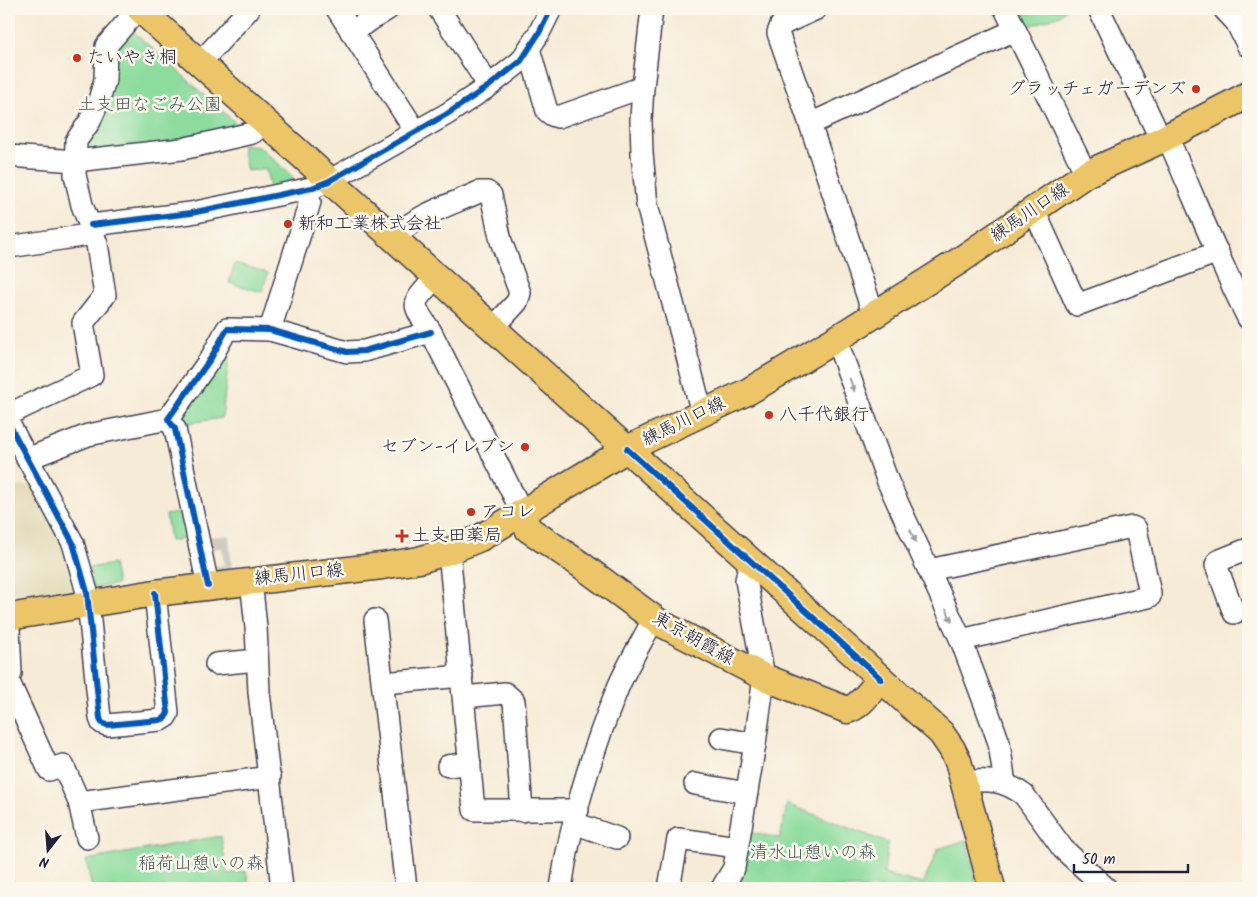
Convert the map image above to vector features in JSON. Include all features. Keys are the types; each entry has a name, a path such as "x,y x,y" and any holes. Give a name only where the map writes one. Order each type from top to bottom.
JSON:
{"main road":[{"path":"139,9 266,124 318,185 394,238 941,734 958,761 992,888"},
{"name":"練馬川口線","path":"9,617 155,593 419,560 449,551 480,538 627,449 749,391 836,339 874,316 1086,174 1164,138 1248,95"},
{"name":"東京朝霞線","path":"522,512 528,529 654,618 764,678 848,710 857,705 881,679"}],"street":[{"path":"9,414 92,375 83,323 105,295 92,229 82,205 75,175 76,141 90,121 101,93 105,80 106,46 139,9"},
{"path":"200,63 249,9"},
{"path":"337,9 416,132"},
{"path":"352,32 388,9"},
{"path":"439,9 489,86"},
{"path":"9,247 92,229 191,213 318,185 416,132 489,86 521,61 551,9"},
{"path":"652,9 641,120 647,205 702,413"},
{"path":"816,9 781,25 778,33 874,316"},
{"path":"1005,9 1086,174"},
{"path":"1099,9 1164,138 1248,318"},
{"path":"1224,9 1236,22 1248,46"},
{"path":"810,124 1015,30"},
{"path":"529,49 547,111 552,115 558,116 643,87"},
{"path":"9,156 75,161 182,149 252,133 266,124"},
{"path":"270,330 310,202 318,185"},
{"path":"394,238 404,228 416,221 479,192 487,192 492,195 501,241 520,293 520,298 494,328"},
{"path":"1034,210 1077,306 1218,252"},
{"path":"436,277 415,303 416,308 431,332 522,512"},
{"path":"155,593 168,713 165,718 160,720 108,725 102,723 86,589 74,543 16,442 88,435 168,418 211,358 227,328 270,330 347,352 364,351 431,332"},
{"path":"836,339 888,482 960,640 999,743 1004,784"},
{"path":"168,418 175,429 208,586"},
{"path":"929,570 1132,527 1136,529 1150,593 1148,598 960,640"},
{"path":"1234,613 1216,565 1218,561 1248,548"},
{"path":"449,551 474,810 522,811 576,817 616,838"},
{"path":"722,888 734,868 756,744 764,678 746,580 750,562"},
{"path":"252,580 260,708 270,777 282,888"},
{"path":"561,888 565,856 590,765 617,688 654,618"},
{"path":"375,620 406,888"},
{"path":"9,629 9,680 49,770 63,765 79,802 87,838"},
{"path":"216,664 257,660"},
{"path":"383,683 463,686 505,693 514,701 522,811"},
{"path":"721,738 756,744"},
{"path":"448,766 470,763"},
{"path":"79,802 270,777"},
{"path":"964,782 984,780 1004,784 1024,795 1063,849 1106,888"},
{"path":"695,784 747,793"},
{"path":"669,888 678,839 738,847"}],"shaded area":[{"path":"33,485 54,521 81,585 75,592 9,602 9,488"},
{"path":"229,535 232,571 219,573 213,570 213,566 224,565 222,548 208,549 207,537"}],"green space":[{"path":"1016,9 1066,9 1060,15 1025,28"},
{"name":"土支田なごみ公園","path":"127,32 134,32 237,124 234,132 86,155 81,143 111,60"},
{"path":"245,144 261,148 293,177 291,185 270,188 266,169 247,171 241,145"},
{"path":"235,263 268,273 262,292 229,283"},
{"path":"230,347 222,418 182,424 181,414 185,412"},
{"path":"185,512 190,538 170,541 166,515"},
{"path":"113,564 117,584 93,588 89,568"},
{"name":"清水山憩いの森","path":"787,804 888,843 884,874 923,884 938,849 966,840 978,888 731,888 748,832 780,838"},
{"name":"稲荷山憩いの森","path":"221,836 227,874 246,871 250,888 92,888 86,860"}],"cycle path":[{"path":"91,225 191,213 312,188 329,181 447,114 489,86 521,61 539,33 551,9"},
{"path":"208,586 175,429 168,419 211,358 227,329 270,330 347,352 364,351 431,332"},
{"path":"9,424 73,543 87,592 100,718 102,723 107,725 160,720 165,718 168,713 155,593"},
{"path":"627,449 881,679"}],"place":[{"name":"たいやき桐","path":"77,58"},
{"name":"グラッチェガーデンズ","path":"1196,89"},
{"name":"新和工業株式会社","path":"288,224"},
{"name":"八千代銀行","path":"769,415"},
{"name":"セブン-イレブン","path":"525,447"},
{"name":"アコレ","path":"471,512"},
{"name":"土支田薬局","path":"402,536"}]}
